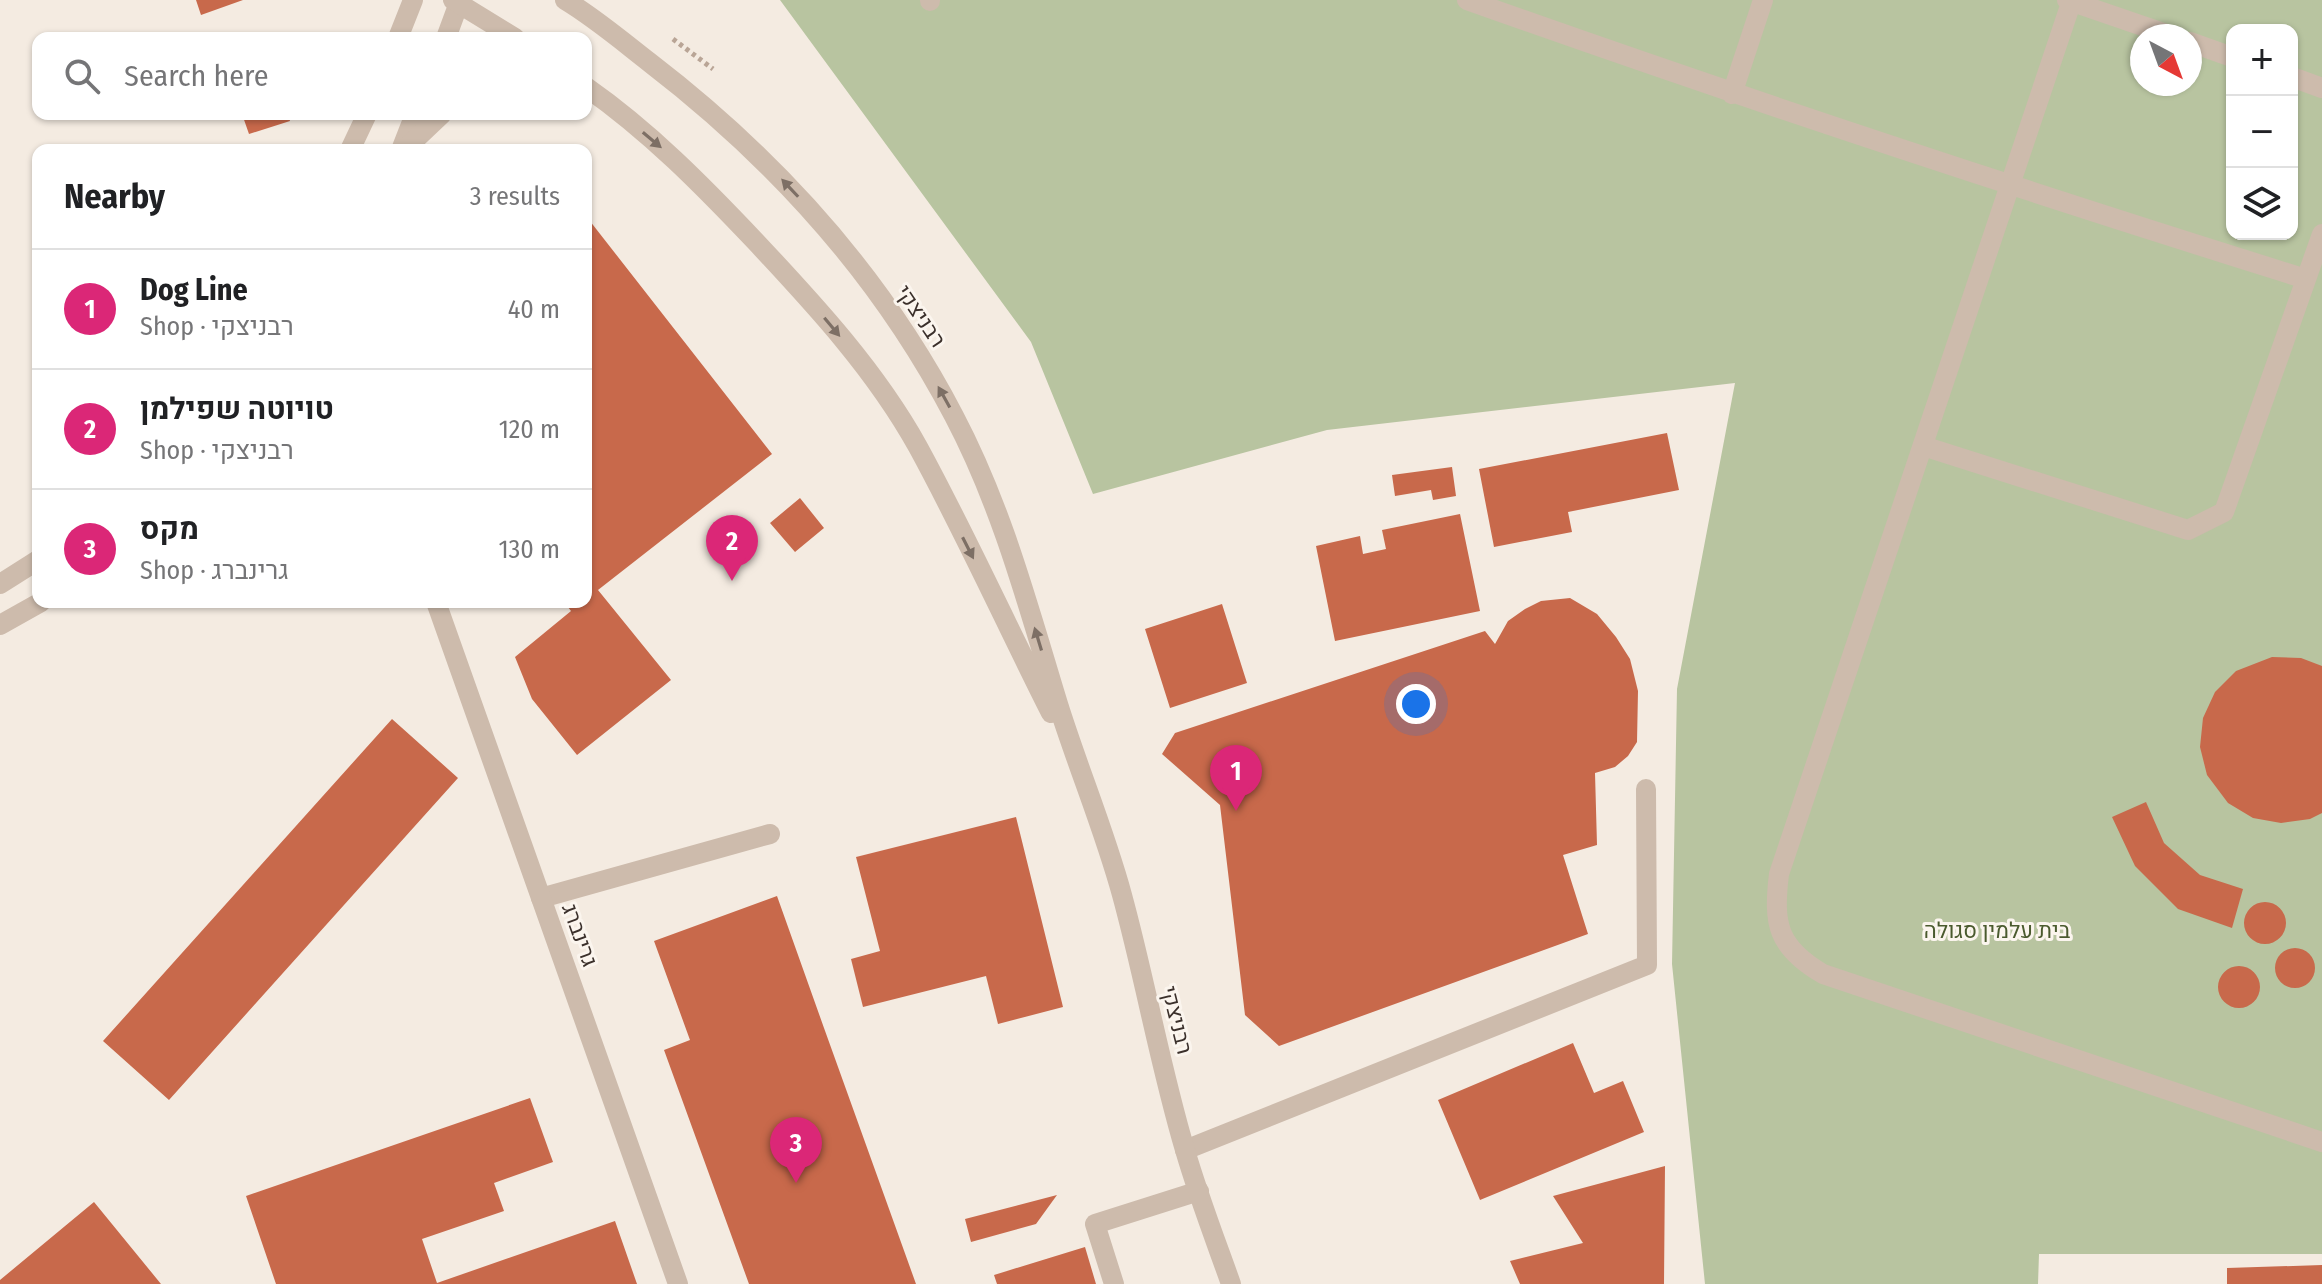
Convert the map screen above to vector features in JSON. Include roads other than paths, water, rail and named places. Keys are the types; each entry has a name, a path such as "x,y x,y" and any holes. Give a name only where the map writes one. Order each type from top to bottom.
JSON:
{"street":[{"path":"400,32 413,0"},
{"name":"רבניצקי","path":"565,0 673,80 733,131 789,186 846,250 887,306 956,419 1006,533 1077,767 1121,892 1185,1150 1231,1284"},
{"path":"1467,0 1732,94 2306,279"},
{"path":"1732,94 1763,0"},
{"path":"448,32 457,1 506,32"},
{"path":"2137,24 2070,1 1779,874 1775,907 1781,934 1799,960 1823,974 2322,1142"},
{"path":"2202,46 2226,55"},
{"path":"2298,79 2322,88"},
{"name":"רבניצקי","path":"592,92 666,151 718,202 791,279 880,386 917,446 1077,767"},
{"path":"353,144 364,120"},
{"path":"405,144 413,120"},
{"path":"410,144 436,120"},
{"path":"1923,446 2188,530 2224,512 2322,234"},
{"path":"0,584 32,564"},
{"path":"0,625 32,607"},
{"name":"גרינברג","path":"438,608 678,1284"},
{"path":"1185,1150 1647,965 1646,789"},
{"path":"541,898 770,834"},
{"path":"1114,1284 1095,1224 1199,1191"}],"place":[{"name":"טויוטה שפילמן","path":"732,581"},
{"name":"Dog Line","path":"1236,811"},
{"name":"מקס","path":"796,1183"}],"park label":[{"name":"בית עלמין סגולה","path":"1997,930"}]}
